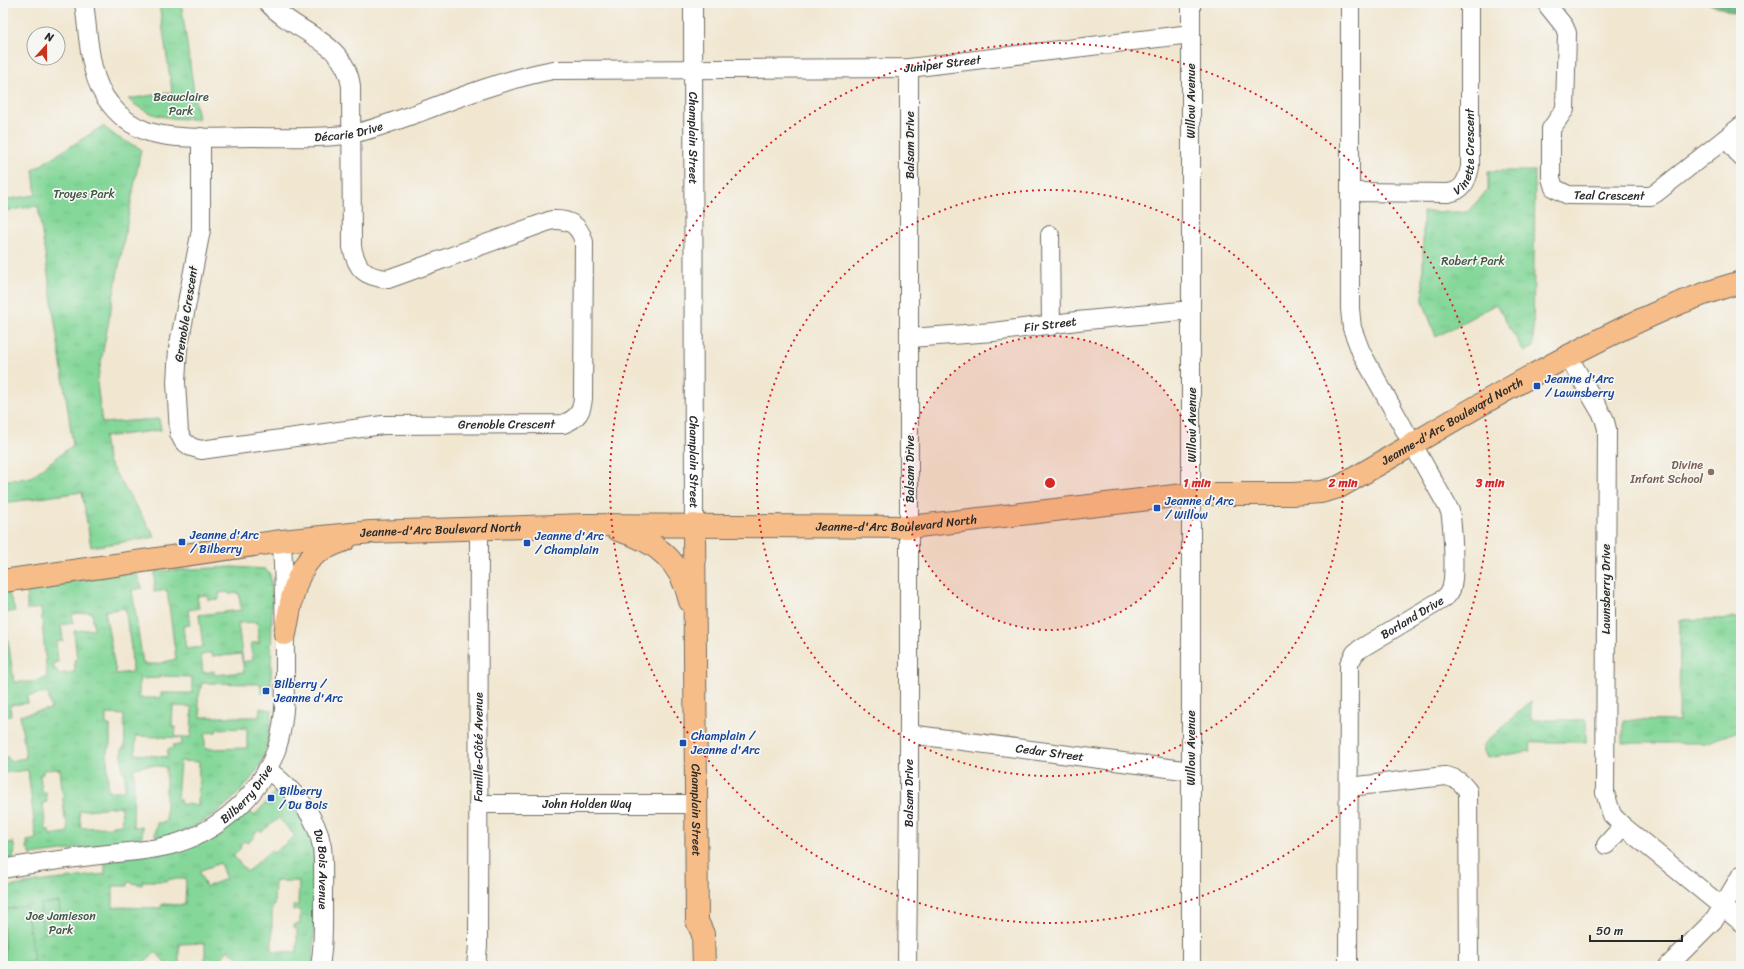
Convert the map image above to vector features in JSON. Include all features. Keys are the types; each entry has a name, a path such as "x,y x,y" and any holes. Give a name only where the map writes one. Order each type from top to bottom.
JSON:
{"main road":[{"name":"Jeanne-d'Arc Boulevard North","path":"3,581 282,541 371,532 585,525 910,527 1192,494 1293,494 1320,492 1338,486 1550,364 1654,312 1704,292 1741,282"},
{"path":"585,525 633,534 660,550 674,563 686,583 696,622"},
{"name":"Champlain Street","path":"691,966 692,934 697,921 695,804 696,622 694,525"},
{"path":"285,634 299,577 312,557 326,548 371,532"},
{"name":"Champlain Street","path":"697,921 703,934 704,966"}],"street":[{"name":"Décarie Drive","path":"84,3 95,76 101,91 110,104 134,126 150,132 173,136 321,136 352,134 380,126 500,83 553,70 693,70"},
{"name":"Grenoble Crescent","path":"201,137 201,230 178,349 176,382 179,433 183,441 191,447 201,450 382,424 563,424 578,416 582,407 583,398 584,242 580,230 572,223 562,220 552,220 388,279 374,278 362,271 354,260 352,247 351,86 347,66 332,50 268,3"},
{"name":"Champlain Street","path":"693,3 694,525"},
{"name":"Willow Avenue","path":"1191,3 1192,966"},
{"path":"1350,3 1350,309 1352,328 1358,347 1413,444"},
{"name":"Vinette Crescent","path":"1350,192 1448,193 1454,192 1464,185 1468,179 1470,167 1470,3"},
{"name":"Teal Crescent","path":"1548,6 1567,32 1565,109 1551,129 1550,178 1554,188 1568,195 1651,196 1741,126"},
{"name":"Juniper Street","path":"693,70 910,68 1191,34"},
{"name":"Balsam Drive","path":"907,966 910,527 910,68"},
{"path":"1726,138 1741,157"},
{"path":"1050,234 1051,326"},
{"name":"Fir Street","path":"910,338 993,332 1051,326 1076,321 1191,310"},
{"name":"Lawnsberry Drive","path":"1568,356 1604,418 1607,429 1605,793 1612,815 1623,826 1741,922"},
{"name":"Borland Drive","path":"1348,966 1348,669 1351,658 1360,649 1443,599 1450,592 1452,586 1452,527 1450,511 1413,444"},
{"name":"Famille-Côté Avenue","path":"476,966 478,946 479,529"},
{"name":"Bilberry Drive","path":"3,869 42,862 162,848 189,839 215,826 236,809 254,789 274,757 283,717 285,698 285,634 282,541"},
{"name":"Cedar Street","path":"909,734 1191,771"},
{"name":"Du Bois Avenue","path":"267,769 284,783 305,808 313,820 319,834 323,857 323,950 320,966"},
{"path":"1349,787 1445,776 1454,777 1460,781 1468,791 1469,966"},
{"name":"John Holden Way","path":"478,804 695,804"},
{"path":"1606,845 1623,826"},
{"path":"1668,966 1715,919 1741,875"}],"green space":[{"name":"Beauclaire Park","path":"159,3 181,3 198,119 179,119 152,114 128,99 172,92"},
{"path":"1707,3 1741,3 1741,12 1732,12"},
{"name":"Troyes Park","path":"103,126 117,137 141,149 97,383 102,423 159,419 161,430 104,437 108,461 155,537 91,547 82,492 3,503 3,481 31,477 73,445 38,206 3,211 3,200 36,195 33,170"},
{"name":"Robert Park","path":"1488,171 1535,171 1533,347 1524,352 1496,304 1436,337 1423,301 1423,212 1467,212 1488,190"},
{"path":"233,567 265,569 270,574 272,590 271,692 261,693 261,684 202,683 198,700 201,717 259,717 260,708 272,710 269,736 262,761 245,786 216,813 195,826 158,840 155,834 157,823 166,822 166,767 150,765 134,768 133,827 142,827 142,837 138,841 31,855 27,848 27,841 36,839 28,770 3,773 3,744 5,757 8,757 9,761 26,758 20,715 51,709 48,693 27,696 28,703 10,705 11,716 3,717 3,692 5,692 3,676 3,591 8,590 15,611 4,613 14,682 33,682 47,678 41,608 27,610 27,588 136,572 142,588 132,590 143,664 157,664 176,659 167,590 154,592 155,571","holes":["219,593 239,593 241,610 199,615 203,647 186,649 183,626 190,625 188,610 199,608 197,596 207,595 208,600 219,599","125,608 131,648 132,672 116,674 105,611","92,612 94,629 74,631 77,660 74,660 75,672 58,674 57,670 54,670 54,663 58,662 56,642 63,641 61,625 73,623 72,614","257,622 259,643 251,643 253,660 243,662 238,623","211,653 212,656 241,654 244,672 214,675 214,671 203,673 201,655","160,676 192,677 192,693 161,693 160,698 139,698 139,679 160,678","173,706 192,707 191,737 175,737 176,727 172,727","106,714 124,715 125,748 122,748 122,771 125,771 125,791 108,791 107,748 110,748 110,725 106,725","247,728 247,748 205,749 205,733 216,732 217,729","136,736 182,738 181,745 173,745 173,749 168,749 167,757 135,754","180,761 199,762 198,805 180,804 180,799 177,799","60,769 65,820 67,820 68,832 50,835 49,830 46,830 43,803 47,802 46,792 42,792 40,775 43,774 43,770","121,806 122,824 112,825 112,827 81,828 79,811"]},
{"path":"1741,618 1741,730 1705,743 1623,743 1623,720 1679,721 1680,620"},
{"path":"1531,701 1531,720 1586,720 1586,742 1531,742 1530,751 1487,758 1482,746"},
{"name":"Joe Jamieson Park","path":"276,791 293,806 306,826 312,840 314,858 314,937 312,966 244,966 246,963 228,950 215,966 205,966 205,943 179,944 179,966 168,966 156,952 139,966 3,966 3,888 37,882 105,874 105,862 221,831 249,810 254,816","holes":["279,818 295,836 274,853 271,850 247,872 233,855 241,848 240,845 245,841 247,843 255,837 254,834 259,830 261,832","220,863 226,879 206,887 199,871","168,879 186,879 185,905 162,904 161,908 113,907 113,886 128,886 128,882 142,885 142,881 168,881","275,881 299,881 298,906 293,906 293,910 300,910 300,924 294,924 294,928 297,928 297,952 272,951 272,906 274,906"]},
{"path":"3,836 4,844 13,842 15,850 13,858 3,860"},
{"name":"Joe Jamieson Park","path":"59,902 62,931 43,933 40,904"},
{"path":"26,906 34,961 5,965 3,910"}],"place":[{"name":"Jeanne d'Arc / Lawnsberry","path":"1537,386"},
{"name":"Divine Infant School","path":"1711,472"},
{"name":"Jeanne d'Arc / Willow","path":"1157,508"},
{"name":"Jeanne d'Arc / Bilberry","path":"182,542"},
{"name":"Jeanne d'Arc / Champlain","path":"527,543"},
{"name":"Bilberry / Jeanne d'Arc","path":"266,691"},
{"name":"Champlain / Jeanne d'Arc","path":"683,743"},
{"name":"Bilberry / Du Bois","path":"271,798"}]}
